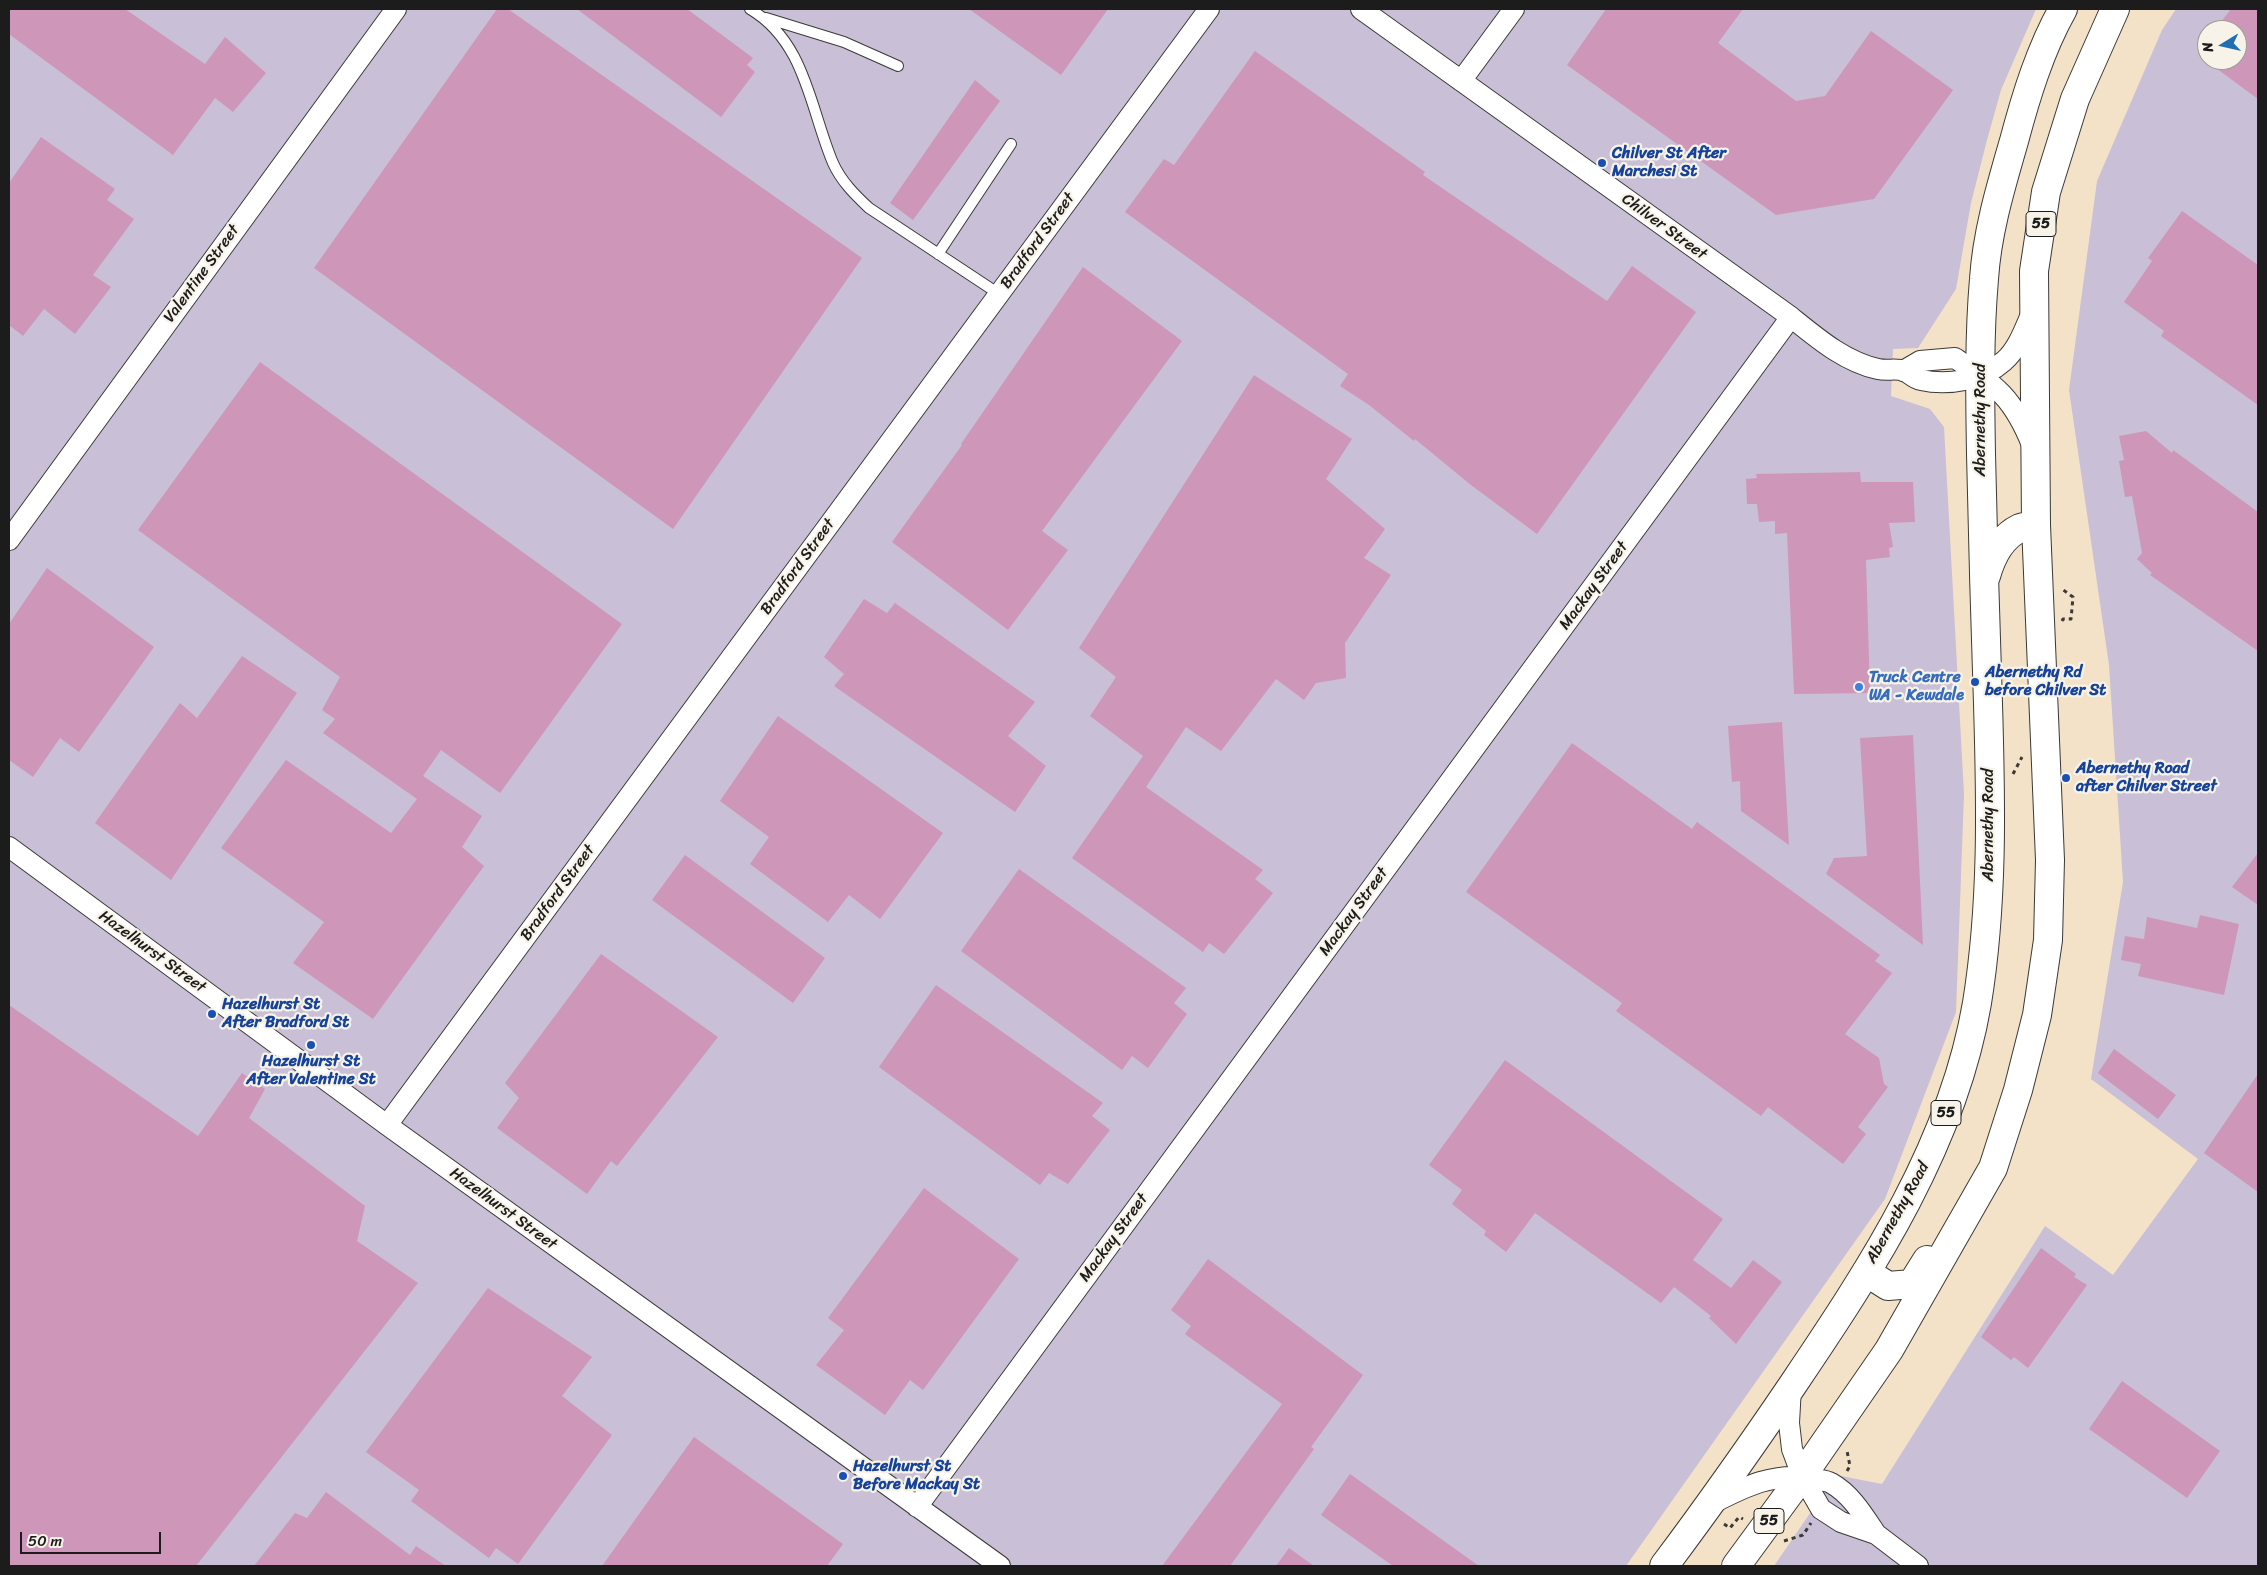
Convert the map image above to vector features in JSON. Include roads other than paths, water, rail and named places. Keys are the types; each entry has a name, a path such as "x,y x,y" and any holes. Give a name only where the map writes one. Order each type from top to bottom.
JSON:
{"main road":[{"name":"Abernethy Road","path":"1664,1566 1709,1508 1837,1319 1866,1272 1903,1210 1936,1142 1960,1074 1976,1007 1986,938 1990,861 1990,784 1980,376 1984,278 1991,226 2028,92 2063,9"},
{"name":"55","path":"1736,1566 1802,1476 1889,1350 1993,1168 2018,1090 2037,1015 2048,940 2050,860 2036,524 2034,272 2046,192 2075,99 2115,9"},
{"path":"1984,582 1992,557 2006,539 2020,528 2036,524"},
{"path":"1866,1272 1888,1286 1912,1284 1929,1257 1952,1238"}],"street":[{"name":"Valentine Street","path":"9,540 396,9"},
{"name":"Bradford Street","path":"388,1125 1209,9"},
{"name":"Chilver Street","path":"1361,9 1834,350 1854,361 1879,369 1904,370 1920,361 1955,358 2003,394 2016,410 2035,452"},
{"path":"1462,82 1514,9"},
{"path":"1980,376 2004,361 2018,344 2033,310"},
{"name":"Mackay Street","path":"917,1507 1791,318"},
{"name":"Hazelhurst Street","path":"9,847 388,1125 1000,1566"},
{"path":"1791,1387 1789,1423 1792,1449 1802,1476 1821,1509 1841,1522 1876,1534"},
{"path":"1709,1508 1745,1486 1770,1478 1802,1476 1831,1482 1854,1502 1876,1534 1918,1566"}],"lane":[{"path":"750,9 766,18 844,42 898,66"},
{"path":"766,18 785,40 801,68 834,164 852,192 869,208 999,294"},
{"path":"938,254 1011,144"}],"place":[{"name":"Chilver St After Marchesi St","path":"1602,163"},
{"name":"Abernethy Rd before Chilver St","path":"1975,682"},
{"name":"Truck Centre WA - Kewdale","path":"1859,687"},
{"name":"Abernethy Road after Chilver Street","path":"2066,778"},
{"name":"Hazelhurst St After Bradford St","path":"212,1014"},
{"name":"Hazelhurst St After Valentine St","path":"311,1045"},
{"name":"Hazelhurst St Before Mackay St","path":"843,1476"}]}
